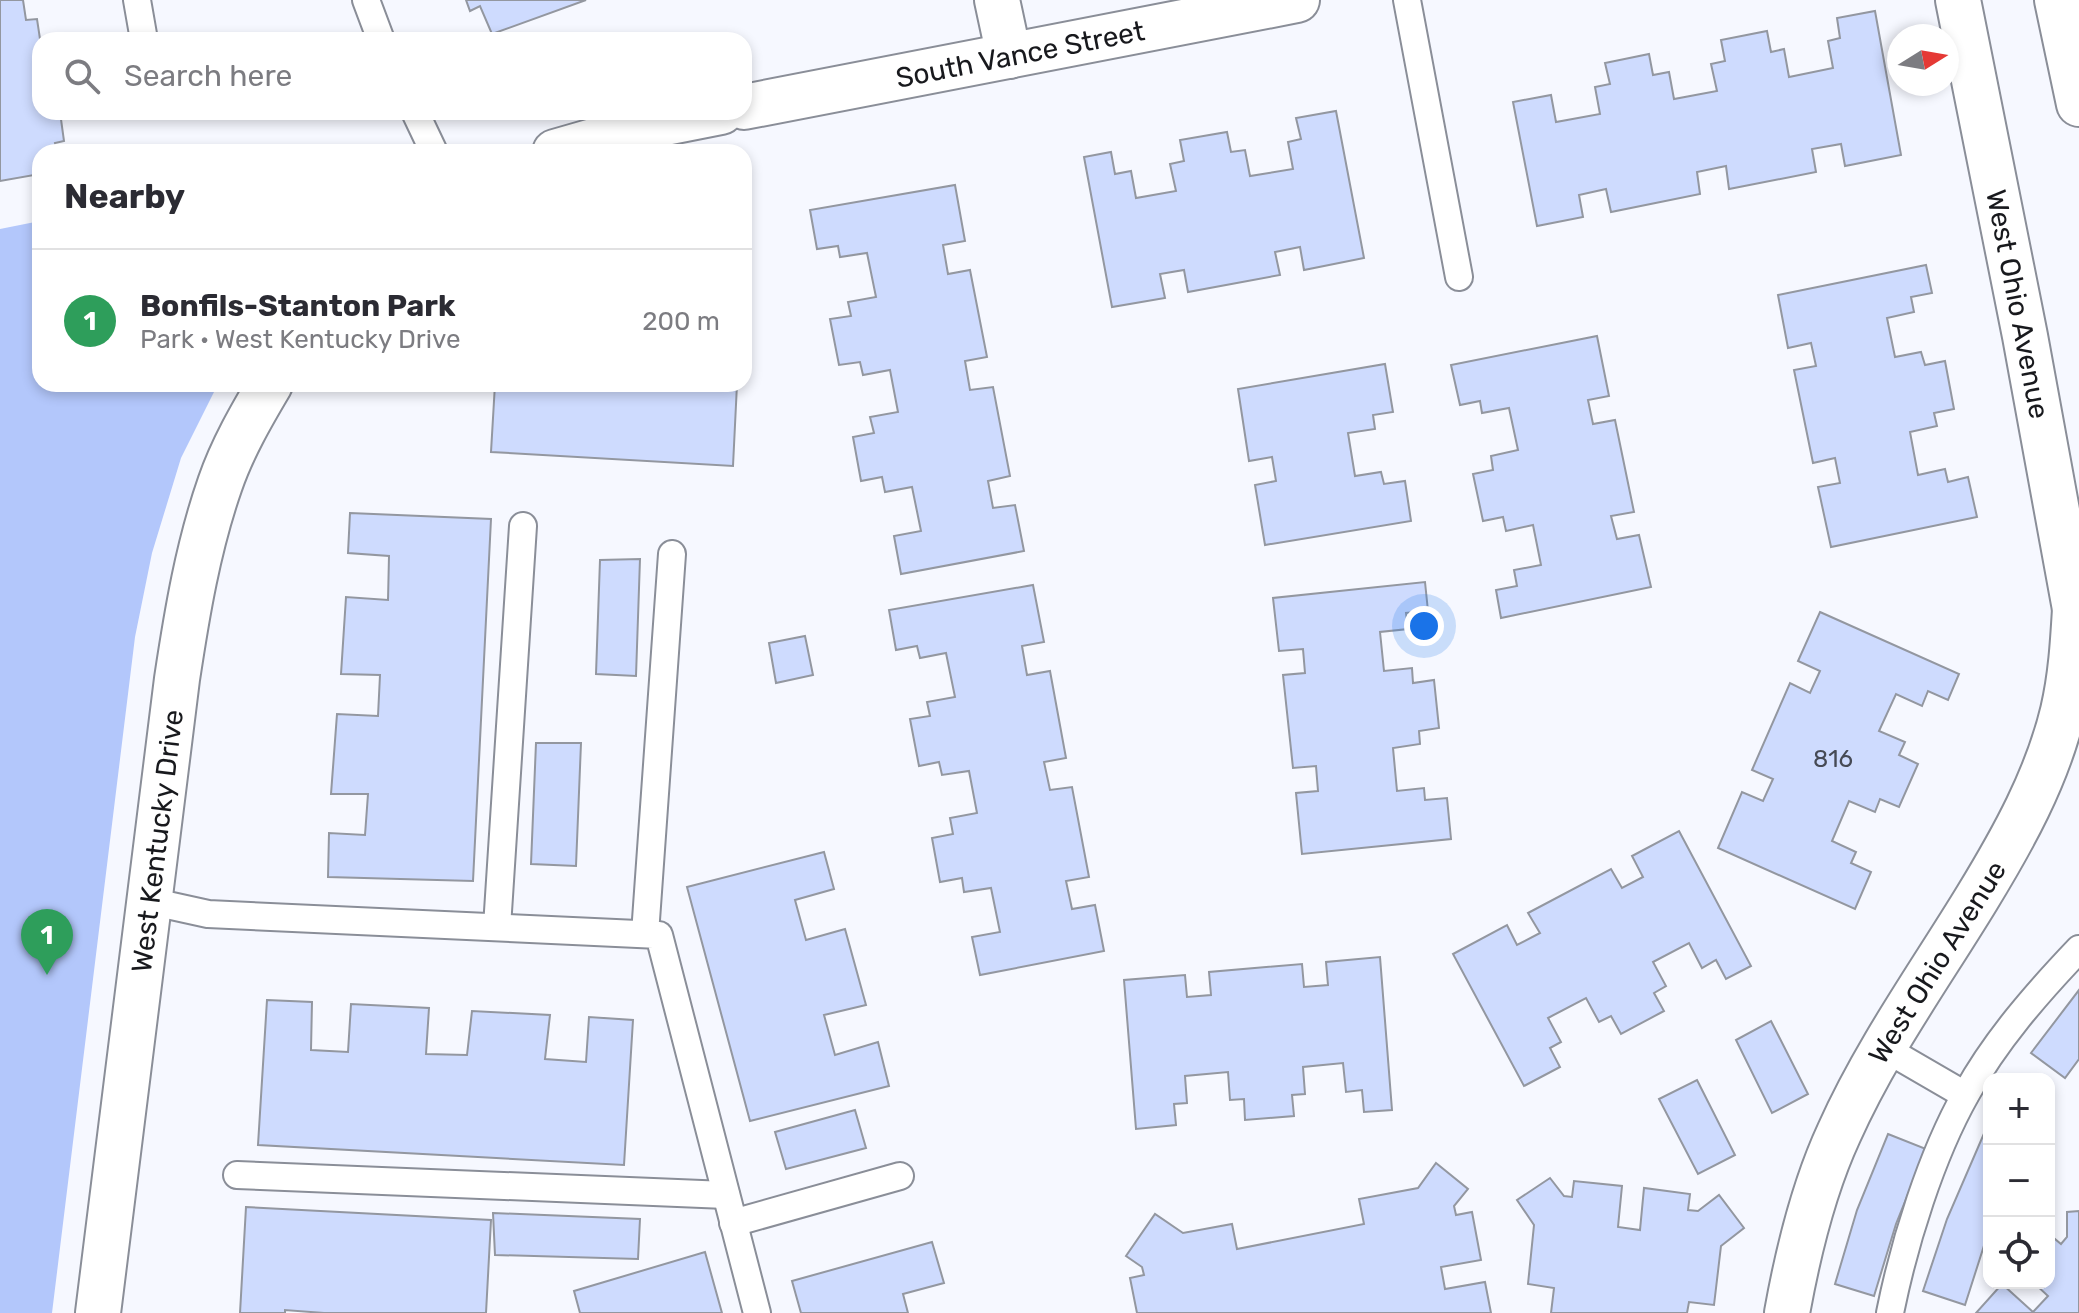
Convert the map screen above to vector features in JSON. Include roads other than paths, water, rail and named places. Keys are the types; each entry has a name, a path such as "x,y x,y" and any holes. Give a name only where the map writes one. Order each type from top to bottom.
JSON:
{"street":[{"path":"997,0 1009,56"},
{"name":"South Vance Street","path":"752,105 1297,0"},
{"name":"West Ohio Avenue","path":"1787,1313 1809,1218 1828,1159 1851,1107 2002,857 2032,798 2063,712 2069,677 2077,603 1958,0"},
{"path":"2057,0 2079,104"},
{"path":"583,144 681,120"},
{"name":"West Kentucky Drive","path":"98,1313 177,679 196,570 220,484 233,451 266,392"}],"lane":[{"path":"137,0 143,32"},
{"path":"366,0 378,32"},
{"path":"1407,0 1459,277"},
{"path":"419,120 430,144"},
{"path":"497,927 523,526"},
{"path":"645,934 672,554"},
{"path":"149,901 208,914 659,935 757,1313"},
{"path":"1890,1313 1908,1240 1949,1128 1965,1095 2003,1039 2079,949"},
{"path":"1884,1048 1965,1095"},
{"path":"237,1175 726,1195"},
{"path":"733,1223 900,1176"}],"place":[{"name":"Bonfils-Stanton Park","path":"47,975"}]}
